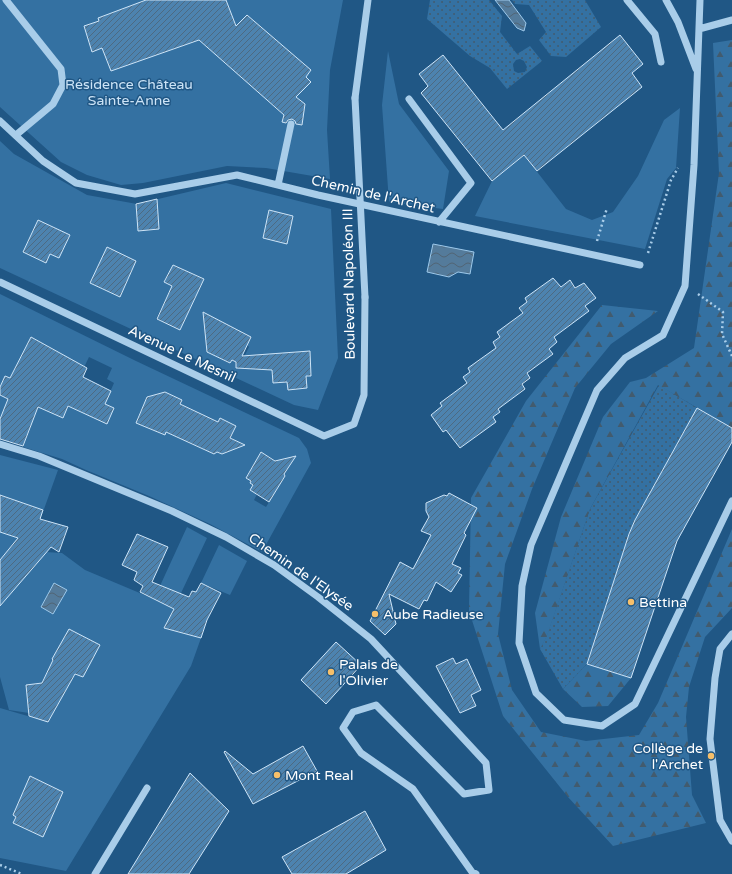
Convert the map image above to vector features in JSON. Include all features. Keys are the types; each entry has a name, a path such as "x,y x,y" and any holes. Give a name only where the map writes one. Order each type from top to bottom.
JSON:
{"street":[{"path":"6,0 61,69 63,86 53,104 16,135"},
{"name":"Boulevard Napoléon III","path":"354,424 364,395 364,297 355,98 368,0"},
{"path":"627,0 656,34 661,62"},
{"path":"666,0 678,22 697,73"},
{"path":"700,0 694,165 684,286 663,336 625,358 597,390 531,545 522,586 519,643 536,693 564,720 602,726 635,704 732,501"},
{"path":"699,29 732,20"},
{"path":"408,99 470,183 438,222"},
{"name":"Chemin de l'Archet","path":"0,121 43,161 76,183 135,194 237,175 438,222 640,265"},
{"path":"278,185 291,124"},
{"name":"Avenue Le Mesnil","path":"0,282 324,436 354,424"},
{"name":"Chemin de l'Elysée","path":"0,444 39,456 172,511 226,537 280,570 318,597 371,639 486,763 489,790 464,794 376,705 353,712 343,728 361,754 413,789 472,872 476,874"},
{"path":"732,634 720,649 710,739 720,820 732,841"},
{"path":"95,874 147,788"}],"path":[{"path":"640,265 648,253 670,180 680,164 694,165"},
{"path":"593,255 607,208"},
{"path":"684,286 723,312 722,334 732,356"},
{"path":"0,865 22,874"}],"green space":[{"name":"Résidence Château Sainte-Anne","path":"0,0 343,0 330,70 327,130 330,179 266,168 227,166 143,183 121,185 87,175 61,162 0,107"},
{"path":"430,0 489,0 502,16 500,32 517,54 530,46 542,61 507,89 490,68 470,56 427,19","holes":["520,59 524,61 527,67 525,72 518,73 514,71 513,64 516,60"]},
{"path":"512,0 585,0 601,27 566,57 551,56 539,40 546,32 529,5 515,4"},
{"path":"732,40 732,428 658,385 590,509 547,636 540,649 535,613 561,517 603,417 630,382 646,378 694,348 719,173 713,43"},
{"path":"388,51 399,104 449,171 443,209 389,202 382,105"},
{"path":"680,108 676,168 667,179 645,249 475,216 492,181 524,155 566,209 592,220 613,212 638,176 664,120"},
{"path":"0,141 14,154 87,195 137,204 226,183 331,209 338,358 318,410 294,405 0,268","holes":["38,220 46,263 23,252","173,265 204,279 180,330 156,319 172,286 164,281","247,345 249,347 239,363 232,360 229,363 207,352","310,351 311,376 306,376 306,388 295,389 294,381 273,383 272,370"]},
{"path":"0,294 136,361 299,438 307,449 311,463 262,552 210,524 149,496 62,459 23,447 31,427 1,416 0,419 0,395 21,405 58,352 31,337 10,378 5,376 0,387","holes":["89,357 112,368 107,379 114,383 107,399 76,384","154,395 182,400 165,435 141,425 142,421 137,419 147,397","203,415 218,422 220,418 235,426 230,438 238,442 235,448 222,454 217,452 214,454 190,443","261,452 278,462 283,459 289,463 289,466 284,474 285,476 266,507 254,500 257,494 250,490 253,485 246,477"]},
{"path":"602,305 658,311 611,344 575,388 532,489 505,564 498,634 512,690 541,732 586,741 639,735 658,703 732,529 732,608 705,637 689,687 686,717 692,795 706,823 613,846 568,797 503,716 469,611 471,498 526,401"},
{"path":"659,385 697,408 635,520 629,534 587,664 563,689 540,649 547,635 590,509"},
{"path":"0,455 58,470 29,551 62,553 85,570 154,599 187,527 207,538 165,627 201,638 191,666 66,871 0,858 0,708 38,719 32,684 26,686 29,713 9,710 0,677","holes":["53,661 83,677 75,674 65,692 43,680"]},
{"path":"219,545 247,561 230,595 201,583"},
{"path":"587,664 631,678 608,706 582,707 563,689"}],"water":[{"path":"495,0 509,0 526,23 524,31 517,28"},
{"path":"433,244 474,252 470,274 458,272 449,277 427,272"},
{"path":"54,583 67,590 53,614 41,607"}],"building":[{"path":"146,0 226,0 236,26 247,15 311,70 306,77 311,82 296,97 305,104 302,125 296,124 292,119 288,120 286,123 282,122 284,115 199,40 111,71 102,48 92,52 84,26 99,21 98,18"},
{"path":"620,35 643,64 632,73 642,87 537,171 524,155 492,181 421,93 428,86 419,74 443,55 503,130"},
{"path":"157,199 159,229 138,231 136,204"},
{"path":"269,210 293,216 287,244 263,238"},
{"path":"38,220 70,235 59,258 50,254 46,263 23,252"},
{"path":"107,247 136,261 120,297 90,283"},
{"path":"173,265 204,279 180,330 157,319 172,286 164,282"},
{"path":"553,278 561,287 570,280 575,288 584,283 596,298 585,306 589,311 554,337 557,342 549,349 553,354 527,373 530,378 522,384 525,389 498,409 500,412 493,417 496,422 460,448 446,430 443,432 431,415 442,406 440,403 467,383 463,377 470,372 468,368 496,348 493,342 500,337 497,332 523,313 519,308 527,302 525,298"},
{"path":"203,312 251,337 242,356 310,351 311,376 306,376 307,388 288,390 287,382 273,383 272,370 236,368 236,362 232,360 230,363 207,352"},
{"path":"31,337 87,368 83,377 111,391 105,404 114,408 107,424 68,406 63,418 38,407 23,446 0,439 0,419 8,399 0,395 0,387 5,376 10,378"},
{"path":"165,392 182,400 180,404 218,422 220,418 236,426 230,438 245,445 222,454 217,452 214,454 166,432 165,435 136,423 147,397"},
{"name":"Bettina","path":"697,408 732,428 732,442 677,541 631,678 587,664 629,534 635,520"},
{"path":"261,452 275,461 296,456 284,474 285,476 269,502 250,490 253,485 250,483 251,481 246,478"},
{"path":"449,493 477,508 464,533 466,535 452,564 461,568 458,573 462,575 451,592 436,582 427,601 424,600 419,609 389,594 396,624 385,635 370,621 400,562 413,569 431,535 421,531 429,517 426,511 426,503 444,495 447,496"},
{"path":"0,495 43,510 40,519 68,527 59,552 51,547 0,606 0,560 18,538 0,532"},
{"path":"137,534 168,547 152,582 189,597 192,591 196,592 201,583 221,593 207,620 201,638 164,628 174,609 140,592 143,586 134,580 137,572 122,565"},
{"path":"69,629 100,645 83,677 75,674 48,722 29,716 26,685 42,683 53,660 52,659"},
{"name":"Palais de l'Olivier","path":"336,642 361,665 326,704 301,680"},
{"path":"453,658 456,664 467,659 481,690 471,695 476,706 460,713 436,666"},
{"name":"Mont Real","path":"303,746 317,771 253,804 224,752 225,751 253,774"},
{"path":"190,773 229,811 189,874 128,874"},
{"path":"30,776 63,792 43,837 13,823 16,817 13,815"},
{"path":"365,811 386,850 346,874 292,874 282,857"}],"place":[{"name":"Bettina","path":"631,602"},
{"name":"Aube Radieuse","path":"375,614"},
{"name":"Palais de l'Olivier","path":"331,672"},
{"name":"Collège de l'Archet","path":"711,756"},
{"name":"Mont Real","path":"277,775"}]}
